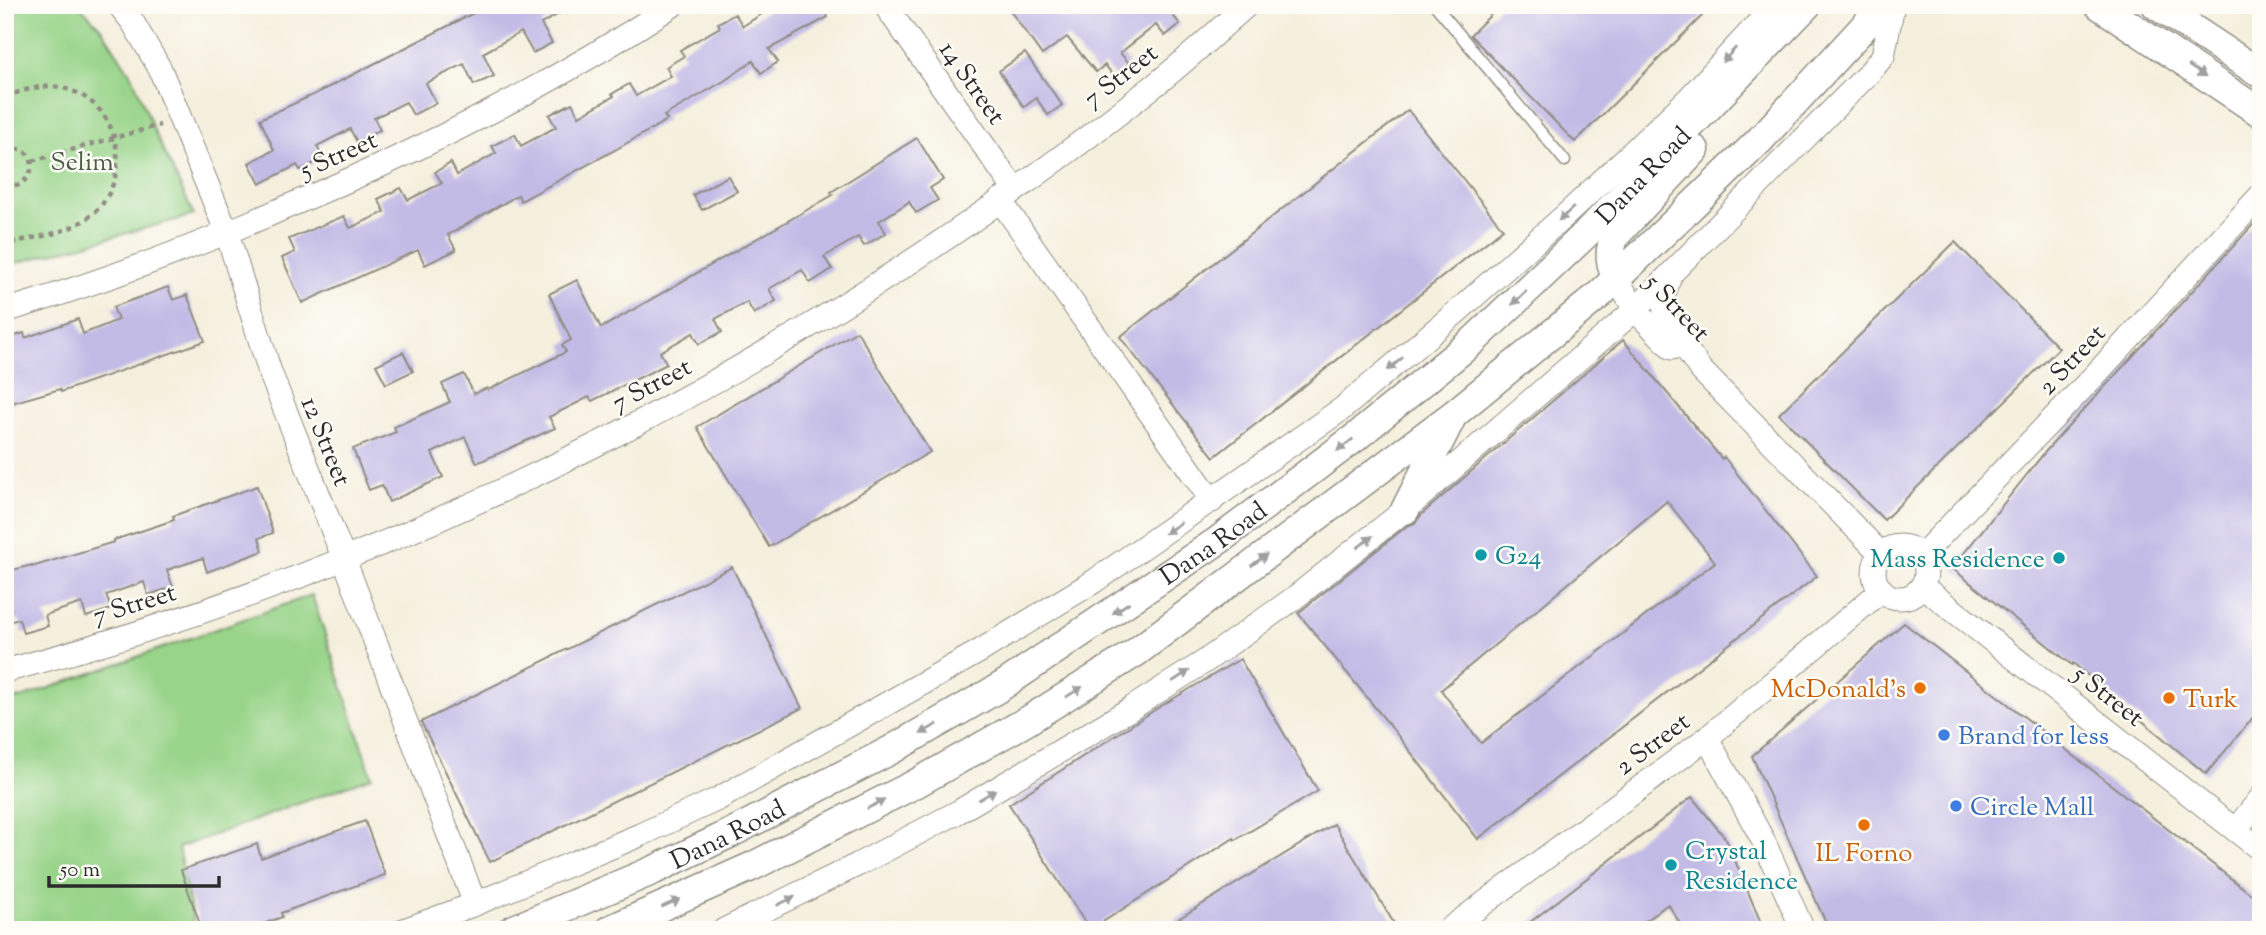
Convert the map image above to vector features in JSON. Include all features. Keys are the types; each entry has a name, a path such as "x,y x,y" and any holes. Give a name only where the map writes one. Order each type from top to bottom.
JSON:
{"street":[{"name":"12 Street","path":"119,5 132,21 160,69 227,233 270,372 475,904"},
{"name":"5 Street","path":"5,311 227,233 387,164 572,67 673,5"},
{"name":"14 Street","path":"885,5 1007,195 1212,501"},
{"name":"7 Street","path":"5,671 239,599 344,559 466,507 570,458 694,394 911,262 1007,195 1157,84 1247,5"},
{"path":"404,930 475,904 640,835 718,799 980,651 1094,582 1342,409 1570,211 1689,98 1775,5"},
{"name":"Dana Road","path":"512,930 632,880 720,839 891,750 1002,686 1219,540 1356,437 1473,341 1587,233 1807,5"},
{"name":"Dana Road","path":"608,930 753,866 915,784 1027,721 1135,653 1454,414 1617,279 1759,141 1884,5"},
{"path":"724,930 958,812 1128,711 1282,607 1405,510 1635,310 1883,56 1894,5"},
{"path":"2099,5 2259,115"},
{"path":"2156,5 2261,74"},
{"path":"2170,54 2170,36 2180,29 2192,29"},
{"path":"1617,279 1610,254 1615,236 1713,129 1723,115 1732,85"},
{"name":"2 Street","path":"1921,556 2095,375 2260,194"},
{"name":"5 Street","path":"1671,274 1663,297 1666,319 1700,369 1881,554"},
{"name":"5 Street","path":"1617,279 1635,310 1680,356 1700,369"},
{"path":"1405,510 1454,414"},
{"path":"1906,547 1921,556 1926,571 1922,586 1917,592 1903,598 1888,595 1881,590 1874,568 1881,554 1888,549 1906,547"},
{"name":"5 Street","path":"1922,586 2261,849"},
{"name":"2 Street","path":"1449,929 1707,738 1881,590"},
{"path":"1707,738 1763,840 1802,930"},
{"path":"2236,829 2261,798"}],"lane":[{"path":"1435,5 1565,161"}],"path":[{"path":"5,96 38,87 63,88 86,98 105,115 116,138 119,162 114,186 101,206 82,222 59,231 5,244"},
{"path":"32,161 181,120"},
{"path":"5,150 18,148 32,161 32,171 27,180 19,186 5,184"}],"green space":[{"name":"Selim","path":"5,5 79,5 101,28 133,78 155,133 194,215 5,266"},
{"path":"312,595 372,777 178,848 195,930 5,930 5,701 24,697"}],"building":[{"path":"489,5 575,5 541,24 552,43 533,53 521,32 483,53 494,76 474,85 464,64 426,83 436,103 413,115 406,102 374,118 380,130 357,142 350,129 317,146 323,159 300,170 297,165 260,184 249,163 274,150 260,119 315,94"},
{"path":"776,5 822,5 828,17 769,49 778,62 761,73 753,61 664,116 667,120 615,150 521,201 518,195 448,235 456,250 425,265 418,250 302,303 282,258 295,252 289,239 344,216 350,228 385,212 378,199 401,188 408,200 442,183 435,172 451,163 457,175 496,153 492,146 515,134 521,146 556,127 549,115 572,103 579,116 629,84 636,96 671,76 666,67 684,56 680,50 720,27 718,23 735,14 743,26"},
{"path":"1006,5 1180,5 1171,13 1180,24 1165,36 1156,25 1120,53 1129,63 1114,76 1105,65 1096,72 1067,37 1042,55"},
{"path":"1501,5 1713,5 1575,142 1470,35"},
{"path":"1025,53 1062,105 1048,115 1036,98 1024,107 999,71"},
{"path":"1408,110 1503,229 1214,457 1120,337"},
{"path":"917,138 943,180 930,188 938,200 916,213 909,202 879,221 886,233 864,246 858,237 824,257 832,269 810,283 802,270 769,289 776,301 754,314 747,302 715,319 722,332 699,344 693,333 660,352 667,364 592,401 589,397 549,417 555,428 477,463 465,437 432,453 443,477 389,502 382,485 369,490 353,449 396,432 394,427 450,402 442,384 464,374 474,394 487,388 488,390 566,352 562,345 571,340 549,294 577,280 601,328 833,195 831,192"},
{"path":"728,176 737,191 702,210 693,195"},
{"path":"2261,216 2261,708 2206,774 2073,663 2072,665 1952,568 2045,452"},
{"path":"1955,242 2059,348 1884,520 1779,414"},
{"path":"168,287 173,300 187,295 205,341 61,392 60,389 5,405 5,339 24,333 25,338 78,319 83,334 118,320 113,307"},
{"path":"857,331 930,452 769,547 697,427"},
{"name":"G24","path":"1623,340 1722,459 1724,457 1817,576 1478,839 1298,613 1407,526 1415,523 1422,514","holes":["1667,501 1715,562 1481,743 1441,690"]},
{"path":"403,352 413,371 386,384 376,365"},
{"path":"257,486 273,533 259,538 263,551 207,572 203,558 167,570 173,587 148,595 144,582 106,595 111,609 86,617 82,603 45,615 48,626 23,633 19,619 5,623 5,572 32,567 114,542 174,520 173,516"},
{"path":"732,567 802,708 490,862 421,722"},
{"name":"Circle Mall","path":"1904,623 2261,902 2261,930 1829,930 1752,756"},
{"path":"1240,659 1318,791 1235,840 1234,838 1090,930 1009,804 1161,706"},
{"name":"Crystal Residence","path":"1692,797 1726,839 1764,930 1684,930 1668,904 1633,930 1520,930"},
{"path":"365,821 385,875 281,913 282,917 246,930 202,930 181,870 257,844 261,858"},
{"path":"1334,824 1398,930 1160,930"}],"place":[{"name":"G24","path":"1481,555"},
{"name":"Mass Residence","path":"2059,558"},
{"name":"McDonald's","path":"1920,688"},
{"name":"Turk","path":"2169,698"},
{"name":"Brand for less","path":"1944,735"},
{"name":"Circle Mall","path":"1956,806"},
{"name":"IL Forno","path":"1864,825"},
{"name":"Crystal Residence","path":"1671,865"}]}
